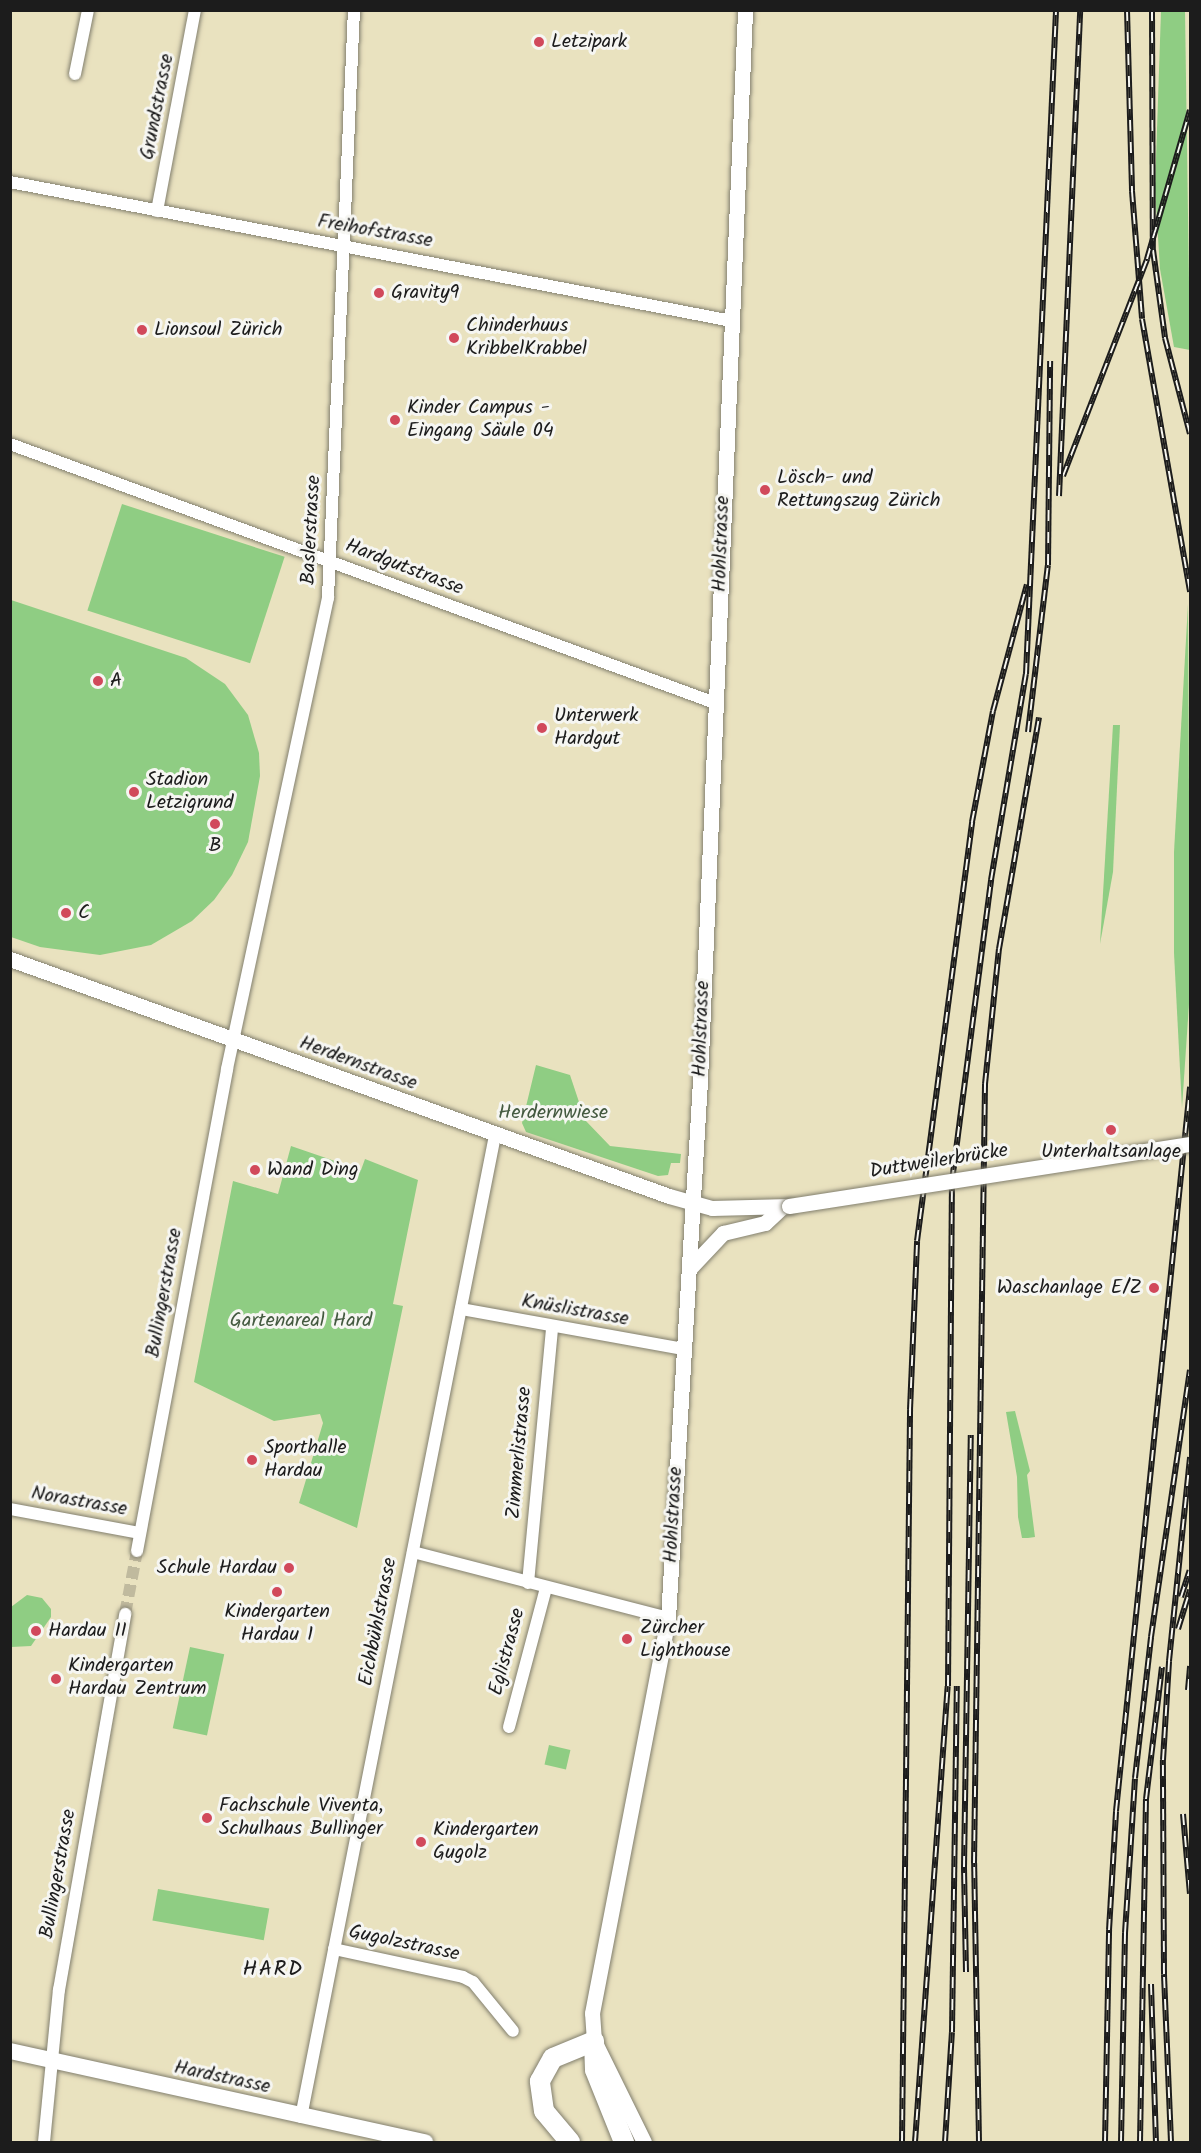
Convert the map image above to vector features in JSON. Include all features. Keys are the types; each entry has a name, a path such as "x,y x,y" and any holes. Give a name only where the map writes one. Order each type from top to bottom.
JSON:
{"main road":[{"path":"570,2142 546,2116 540,2087 553,2058 594,2041"},
{"name":"Hohlstrasse","path":"594,2041 595,2070 624,2142"},
{"name":"Hardstrasse","path":"10,2051 301,2117 425,2142"}],"street":[{"path":"75,74 88,10"},
{"name":"Grundstrasse","path":"157,211 195,10"},
{"name":"Baslerstrasse","path":"234,1042 328,598 354,10"},
{"name":"Hohlstrasse","path":"644,2142 594,2041 592,2000 668,1618 694,1203 745,10"},
{"name":"Freihofstrasse","path":"10,182 732,321"},
{"name":"Hardgutstrasse","path":"10,444 716,703"},
{"name":"Herdernstrasse","path":"10,959 234,1042 694,1203"},
{"name":"Bullingerstrasse","path":"137,1551 234,1042"},
{"name":"Eichbühlstrasse","path":"301,2117 495,1135"},
{"name":"Duttweilerbrücke","path":"694,1203 712,1208 786,1207 1191,1144"},
{"path":"689,1269 723,1233 765,1223 786,1207"},
{"name":"Knüslistrasse","path":"461,1310 552,1328 684,1349"},
{"name":"Zimmerlistrasse","path":"528,1583 552,1328"},
{"name":"Norastrasse","path":"10,1509 140,1533"},
{"name":"Eglistrasse","path":"413,1552 668,1618"},
{"name":"Eglistrasse","path":"508,1726 546,1588"},
{"name":"Bullingerstrasse","path":"44,2142 50,2061 70,1924 125,1614"},
{"name":"Gugolzstrasse","path":"333,1949 463,1977 473,1982 513,2031"}],"green space":[{"path":"1161,11 1185,11 1190,350 1174,347 1160,269 1155,189"},
{"path":"122,504 285,557 250,663 87,611"},
{"name":"Stadion Letzigrund","path":"11,600 186,658 225,684 248,715 259,753 260,776 248,842 232,875 214,900 192,921 151,945 100,955 40,947 11,937"},
{"path":"1188,604 1190,989 1182,1108 1174,953 1174,852"},
{"path":"1113,725 1120,725 1113,872 1100,944"},
{"name":"Herdernwiese","path":"536,1065 570,1075 585,1120 610,1146 681,1154 680,1163 671,1163 668,1175 658,1176 526,1132 522,1123"},
{"name":"Gartenareal Hard","path":"291,1146 361,1170 365,1159 418,1180 393,1304 403,1306 357,1528 299,1503 323,1423 320,1414 274,1421 194,1382 233,1181 278,1194"},
{"path":"1015,1411 1030,1471 1027,1475 1035,1537 1028,1538 1022,1538 1018,1517 1017,1477 1006,1412"},
{"path":"27,1595 42,1598 51,1609 51,1617 31,1646 11,1647 11,1607"},
{"path":"190,1647 224,1654 207,1735 173,1728"},
{"path":"549,1745 570,1750 566,1769 545,1764"},
{"path":"158,1889 269,1909 264,1940 152,1921"}],"tunnel":[{"path":"125,1614 137,1551"}],"railway":[{"path":"915,2142 948,1686 952,1181 991,880 1026,674 1056,10"},
{"path":"1059,496 1080,10"},
{"path":"1127,10 1132,191 1142,319 1190,592"},
{"path":"1152,10 1153,250 1165,338 1190,434"},
{"path":"1063,476 1147,259 1190,110"},
{"path":"1028,732 1048,565 1050,361"},
{"path":"902,2142 910,1410 917,1241 972,822 993,711 1027,584"},
{"path":"979,2142 974,1863 985,1084 999,949 1039,717"},
{"path":"1105,2142 1109,1930 1116,1811 1190,1087"},
{"path":"1121,2142 1125,1933 1135,1778 1151,1637 1190,1370"},
{"path":"966,1972 964,1867 971,1435"},
{"path":"1171,2142 1164,1974 1163,1760 1169,1661 1190,1457"},
{"path":"1181,1597 1190,1570"},
{"path":"1178,1629 1190,1590"},
{"path":"1188,1690 1190,1666"},
{"path":"1140,2142 1146,1799 1162,1667"},
{"path":"945,2142 952,2032 957,1686"},
{"path":"1183,1814 1190,1894"},
{"path":"1151,1984 1156,2142"}],"place":[{"name":"Letzipark","path":"539,42"},
{"name":"Gravity9","path":"379,293"},
{"name":"Lionsoul Zürich","path":"142,330"},
{"name":"Chinderhuus KribbelKrabbel","path":"454,338"},
{"name":"Kinder Campus - Eingang Säule 04","path":"395,420"},
{"name":"Lösch- und Rettungszug Zürich","path":"765,490"},
{"name":"A","path":"98,681"},
{"name":"Unterwerk Hardgut","path":"542,728"},
{"name":"Stadion Letzigrund","path":"134,792"},
{"name":"B","path":"215,824"},
{"name":"C","path":"66,913"},
{"name":"Unterhaltsanlage","path":"1111,1130"},
{"name":"Wand Ding","path":"255,1170"},
{"name":"Waschanlage E/Z","path":"1154,1288"},
{"name":"Sporthalle Hardau","path":"252,1460"},
{"name":"Schule Hardau","path":"289,1568"},
{"name":"Kindergarten Hardau 1","path":"277,1592"},
{"name":"Hardau II","path":"36,1631"},
{"name":"Zürcher Lighthouse","path":"627,1639"},
{"name":"Kindergarten Hardau Zentrum","path":"56,1679"},
{"name":"Fachschule Viventa, Schulhaus Bullinger","path":"207,1818"},
{"name":"Kindergarten Gugolz","path":"421,1842"}],"district":[{"name":"HARD","path":"273,1970"}]}
